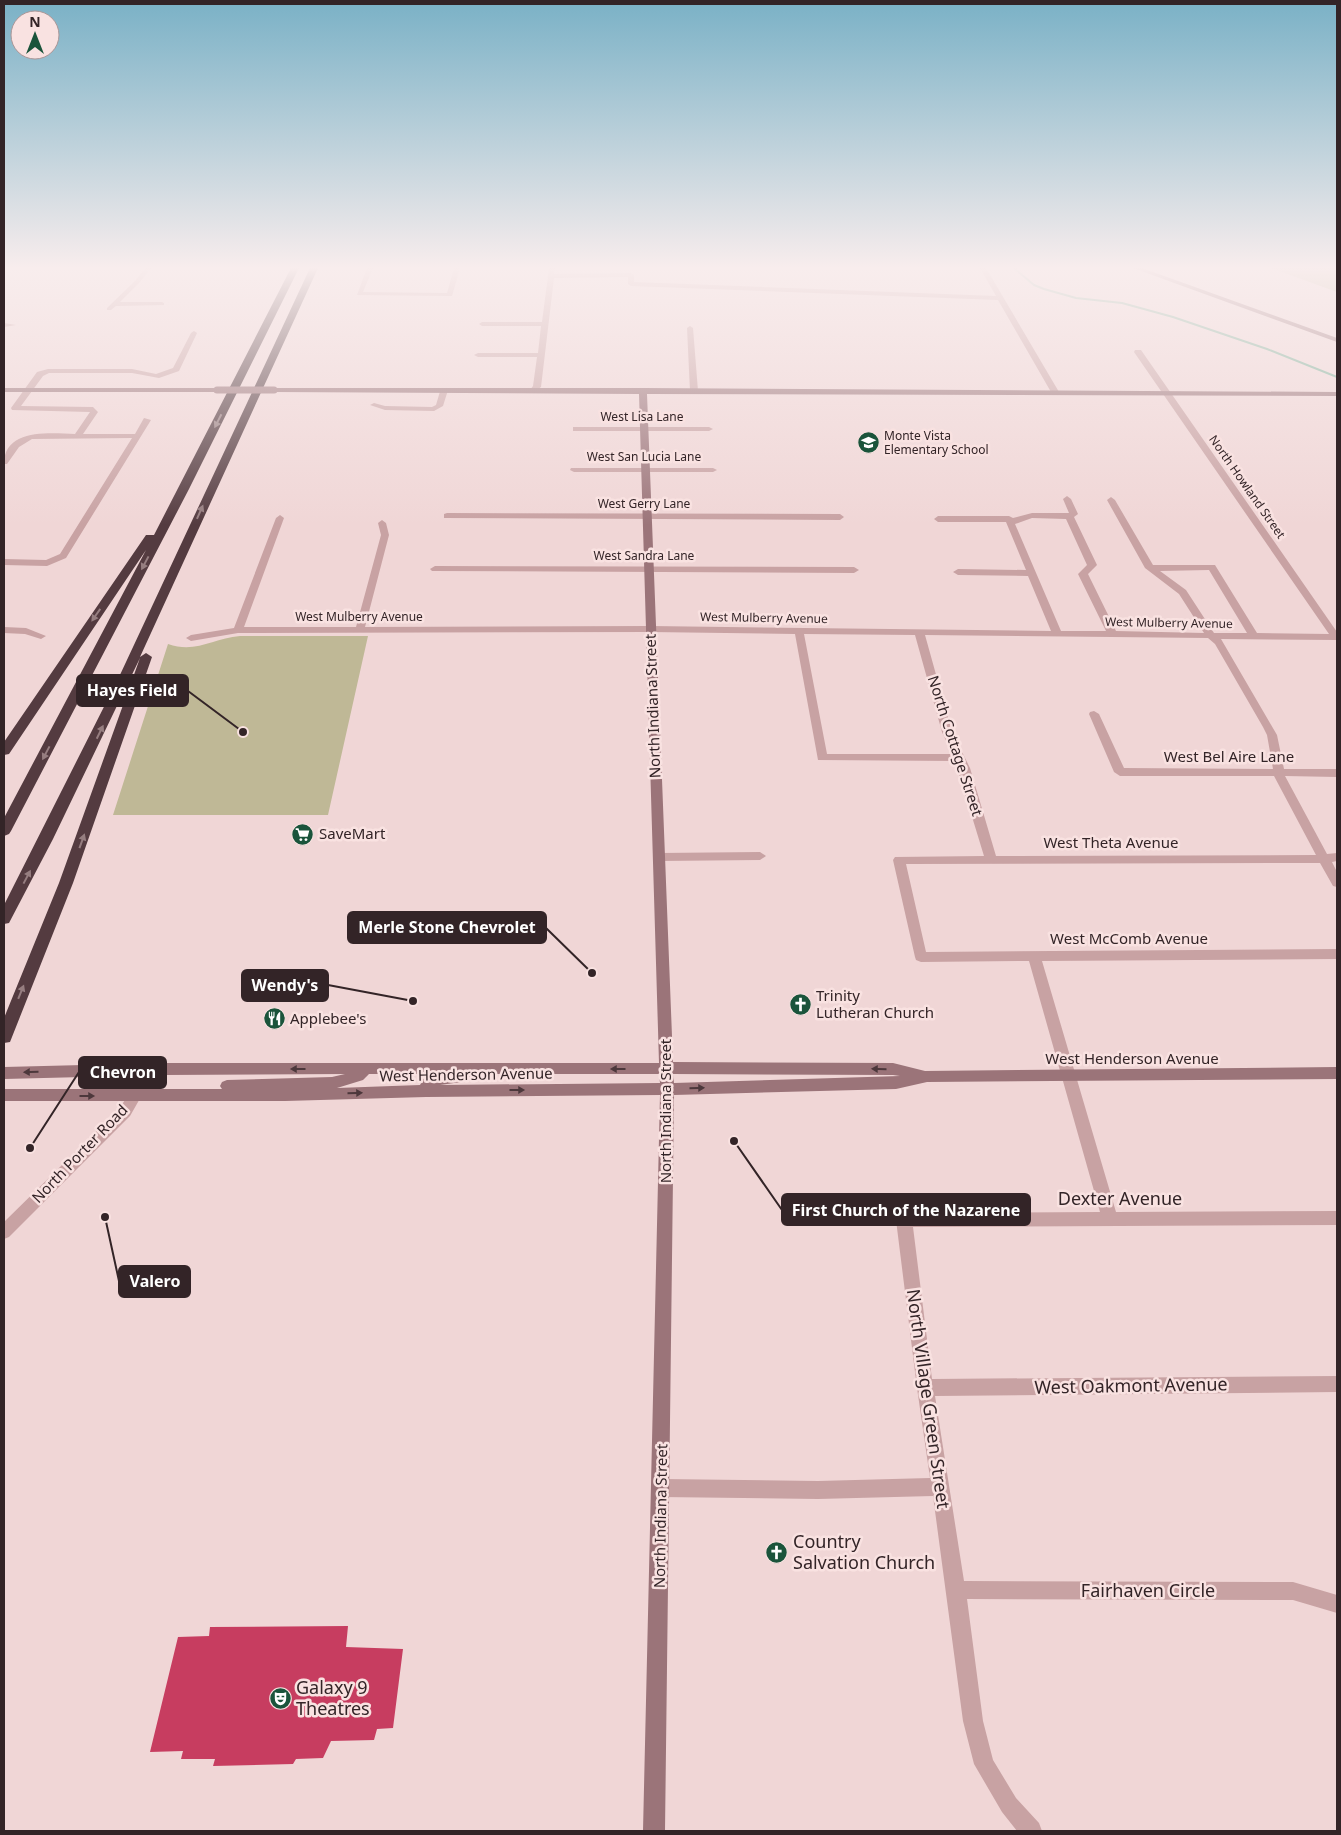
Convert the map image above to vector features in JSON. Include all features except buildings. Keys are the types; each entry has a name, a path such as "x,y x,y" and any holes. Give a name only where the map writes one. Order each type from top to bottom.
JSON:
{"highway":[{"path":"4,831 184,488 252,354"},
{"path":"4,920 85,764 127,677 274,354"},
{"path":"4,751 184,488"},
{"path":"4,1037 88,825 140,671 175,583 180,557"}],"street":[{"path":"77,436 94,411 17,408 27,390 40,374 48,372 132,371 156,376 176,369 184,354"},
{"path":"692,354 694,391"},
{"path":"1033,354 1055,392"},
{"name":"North Howland Street","path":"1139,354 1337,638"},
{"path":"478,355 540,356 537,387 534,390"},
{"path":"4,390 643,390 1337,394"},
{"path":"374,405 385,408 434,409 439,406 444,390"},
{"name":"North Indiana Street","path":"643,390 650,629 668,1089 654,1831"},
{"path":"4,562 47,563 64,556 147,420"},
{"name":"West Lisa Lane","path":"576,429 708,429"},
{"path":"4,462 17,444 24,439 38,436 136,436"},
{"name":"West San Lucia Lane","path":"574,470 714,470"},
{"path":"938,518 1009,521 1022,515 1054,518 1069,516 1074,514 1067,498"},
{"path":"1111,500 1151,568 1183,592 1211,636 1219,642 1268,727 1274,745 1278,773 1337,883"},
{"name":"West Gerry Lane","path":"447,516 840,517"},
{"path":"1069,516 1092,566 1083,574 1112,634"},
{"path":"238,630 280,518"},
{"path":"1009,521 1057,634"},
{"path":"360,629 385,535 382,523"},
{"path":"1151,568 1212,567 1254,637"},
{"name":"West Sandra Lane","path":"435,569 854,570"},
{"path":"958,572 1031,572"},
{"name":"West Mulberry Avenue","path":"191,638 238,630 650,629 1337,638"},
{"path":"4,630 26,631 41,636"},
{"path":"799,631 822,758 959,757"},
{"name":"North Cottage Street","path":"919,632 948,732 959,757 991,859"},
{"name":"West Bel Aire Lane","path":"1094,714 1120,772 1337,773"},
{"path":"659,856 760,856"},
{"name":"West Theta Avenue","path":"921,957 898,860 1324,859 1337,857"},
{"name":"West McComb Avenue","path":"921,957 1337,954"},
{"path":"1034,956 1110,1219"},
{"name":"West Henderson Avenue","path":"4,1073 145,1070 667,1068 893,1070 927,1076 1337,1073"},
{"path":"193,1095 217,1087 332,1083 350,1080 366,1069"},
{"path":"426,1090 428,1083 447,1077 505,1075 528,1069"},
{"name":"North Porter Road","path":"4,1232 125,1112 135,1095 145,1070"},
{"name":"West Henderson Avenue","path":"4,1095 285,1095 426,1090 668,1089 896,1083 927,1076"},
{"name":"Dexter Avenue","path":"904,1220 1337,1218"},
{"name":"North Village Green Street","path":"904,1220 925,1388 956,1590 973,1721 984,1764 1009,1805 1030,1831"},
{"name":"West Oakmont Avenue","path":"925,1388 1337,1384"},
{"path":"661,1488 818,1490 940,1487"},
{"name":"Fairhaven Circle","path":"956,1590 1293,1591 1337,1604"}],"shaded area":[{"path":"240,636 368,636 328,815 113,815 168,644 178,647 196,646"}],"waterway":[{"path":"1279,354 1337,377"}],"place":[{"name":"Monte Vista Elementary School","path":"868,443"},
{"name":"Hayes Field","path":"243,732"},
{"name":"SaveMart","path":"303,834"},
{"name":"Merle Stone Chevrolet","path":"592,973"},
{"name":"Wendy's","path":"413,1001"},
{"name":"Trinity Lutheran Church","path":"800,1005"},
{"name":"Applebee's","path":"274,1019"},
{"name":"First Church of the Nazarene","path":"734,1141"},
{"name":"Chevron","path":"30,1148"},
{"name":"Valero","path":"105,1217"},
{"name":"Country Salvation Church","path":"777,1552"},
{"name":"Galaxy 9 Theatres","path":"280,1698"}]}
